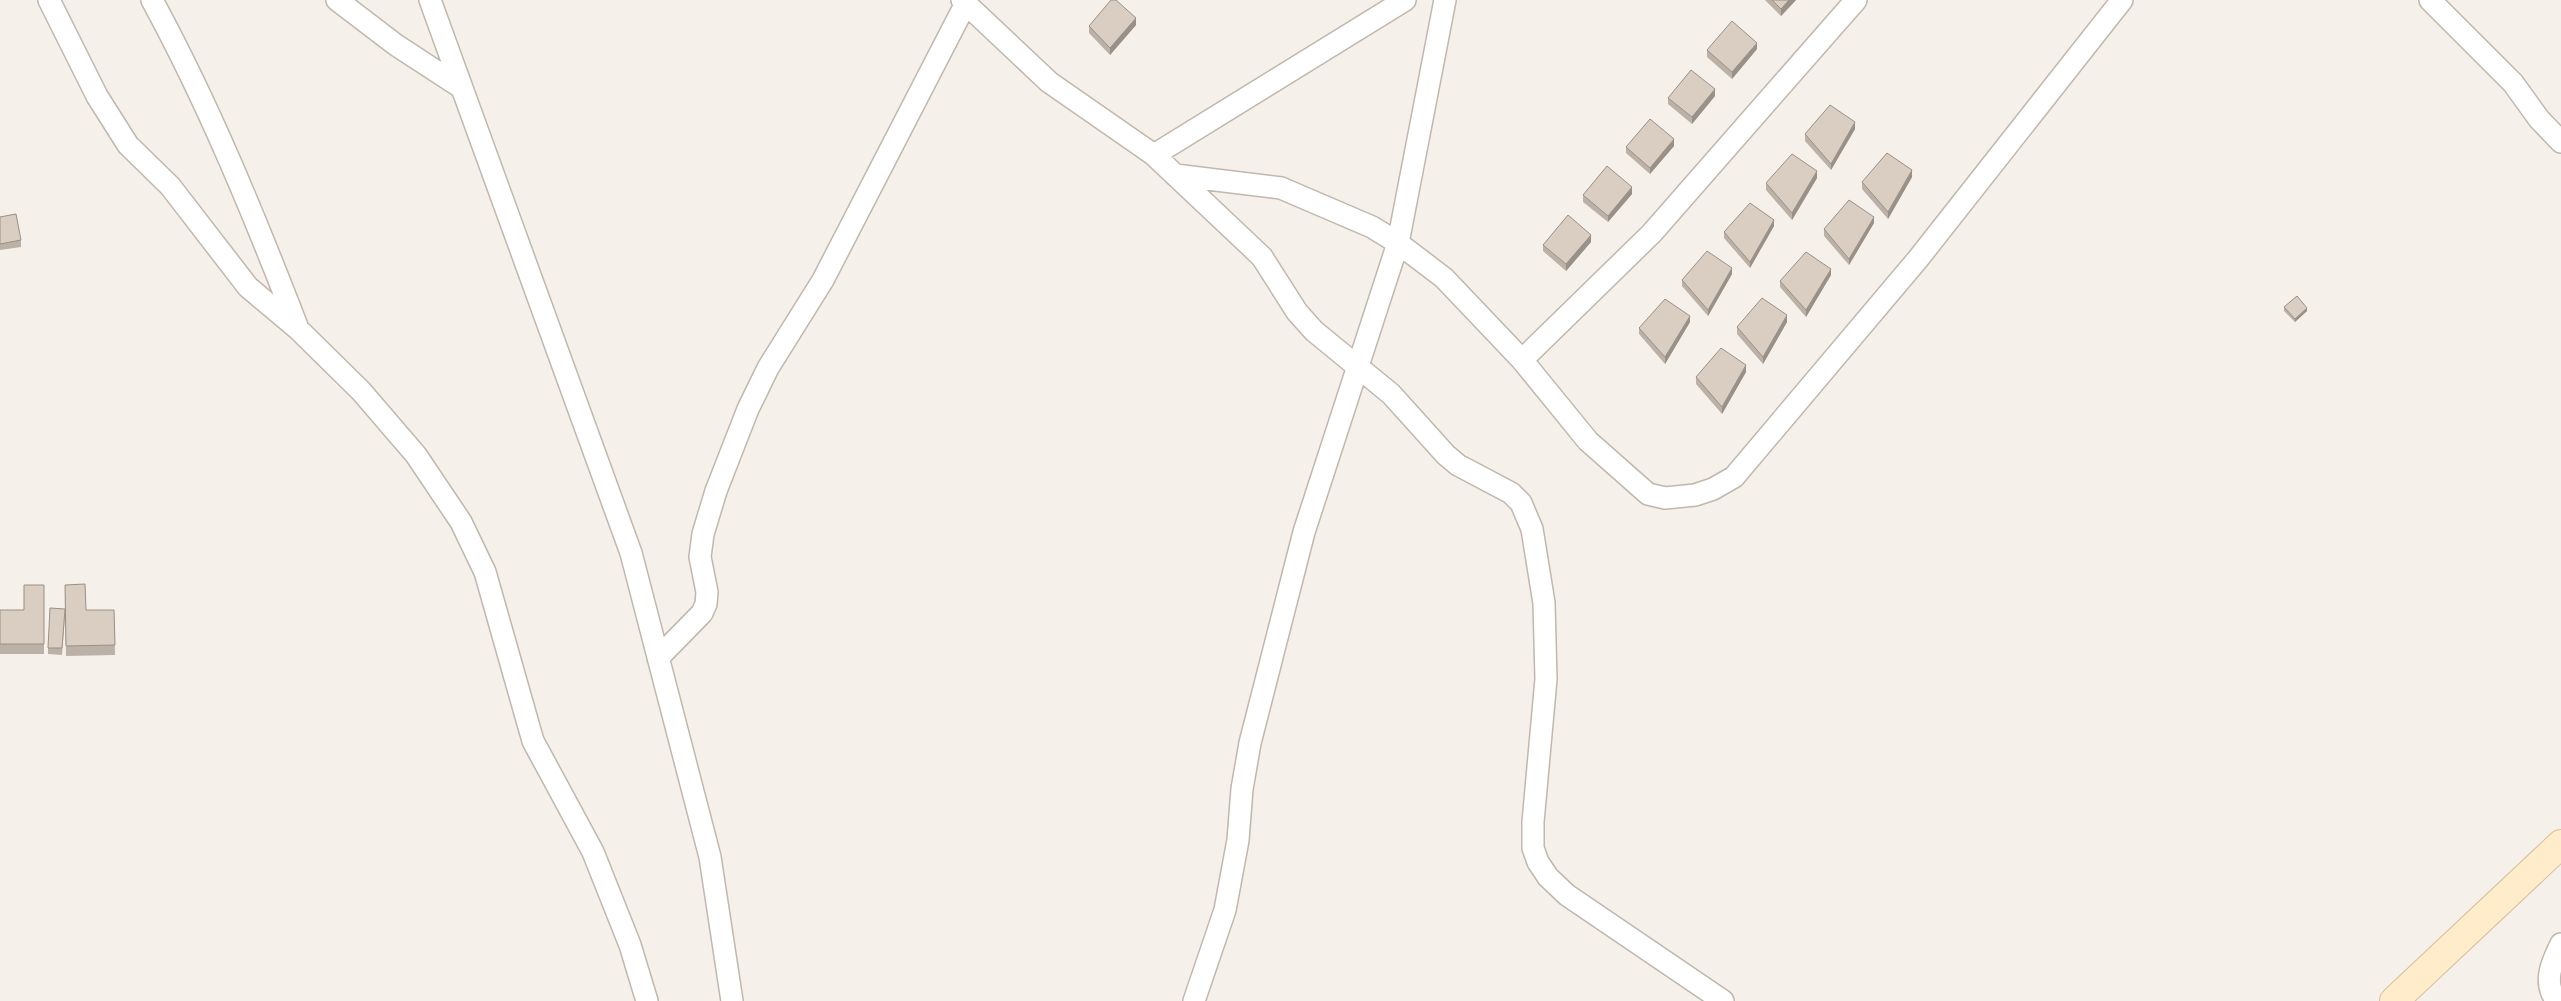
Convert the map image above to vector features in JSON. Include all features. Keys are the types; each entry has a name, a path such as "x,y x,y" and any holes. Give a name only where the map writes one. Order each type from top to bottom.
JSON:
{"main road":[{"path":"2394,1001 2561,844"}],"street":[{"path":"49,0 96,96 128,145 170,186 248,287 298,328 361,391 416,455 461,522 485,572 532,741 593,852 630,945 647,1001"},
{"path":"152,0 179,50 224,145 298,328"},
{"path":"336,0 396,45 462,88"},
{"path":"430,0 631,553 710,857 732,1001"},
{"path":"1154,155 1405,0"},
{"path":"1194,1001 1226,910 1238,840 1242,789 1250,743 1304,532 1398,244 1445,0"},
{"path":"1522,360 1652,232 1856,0"},
{"path":"1175,175 1281,188 1372,227 1444,278 1522,360 1588,441 1648,494 1665,498 1695,494 1713,489 1734,477 1918,259 2122,0"},
{"path":"2430,0 2513,83 2539,119 2561,142"},
{"path":"658,658 702,614 706,604 707,592 700,557 703,534 716,491 748,408 768,368 823,280 964,1 1049,82 1154,155 1262,257 1296,312 1314,331 1391,394 1446,455 1458,465 1511,492 1521,503 1532,529 1544,603 1546,679 1532,822 1533,848 1538,862 1548,877 1567,894 1722,1001"},
{"path":"2557,1001 2553,996 2550,969 2561,944"}],"building":[{"path":"1111,0 1116,0 1136,18 1110,48 1089,26"},
{"path":"1772,0 1789,0 1781,9"},
{"path":"1732,21 1757,43 1732,72 1707,50"},
{"path":"1691,70 1715,89 1692,117 1668,98"},
{"path":"1830,105 1855,122 1831,164 1805,134"},
{"path":"1650,119 1674,139 1650,168 1626,147"},
{"path":"1887,153 1912,170 1888,212 1862,182"},
{"path":"1792,154 1817,171 1792,213 1766,183"},
{"path":"1607,166 1632,187 1608,216 1583,195"},
{"path":"1849,200 1874,217 1849,259 1824,229"},
{"path":"1750,203 1774,220 1750,262 1724,232"},
{"path":"16,214 21,240 0,244 0,217"},
{"path":"1568,215 1591,235 1566,264 1543,245"},
{"path":"1707,251 1732,268 1708,310 1682,280"},
{"path":"1806,252 1831,269 1806,310 1780,281"},
{"path":"2297,296 2307,308 2295,319 2284,307"},
{"path":"1762,298 1787,315 1763,357 1737,327"},
{"path":"1665,299 1690,316 1665,357 1639,328"},
{"path":"1721,348 1746,365 1722,407 1696,377"},
{"path":"85,584 86,610 114,610 115,645 66,646 65,585"},
{"path":"24,585 44,585 44,644 0,644 0,610 24,610"},
{"path":"50,608 65,609 62,648 48,648"}]}
